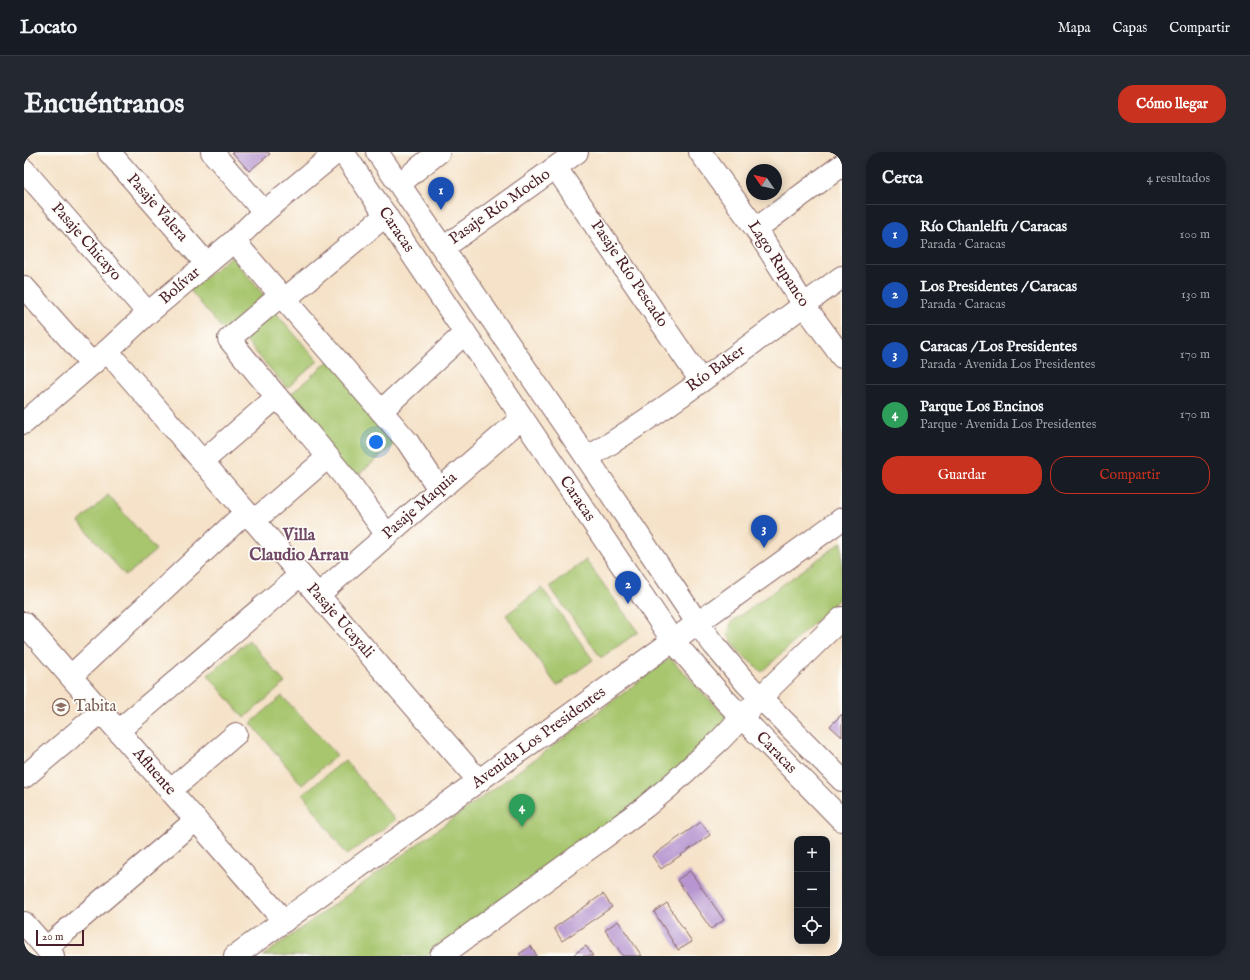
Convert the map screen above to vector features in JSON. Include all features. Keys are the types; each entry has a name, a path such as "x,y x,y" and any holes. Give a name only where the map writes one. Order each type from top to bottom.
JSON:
{"street":[{"name":"Pasaje Valera","path":"109,152 206,263"},
{"path":"212,152 264,212"},
{"name":"Bolívar","path":"24,423 148,313 234,241 264,212 337,152"},
{"name":"Caracas","path":"343,152 673,641 706,680 842,820"},
{"name":"Caracas","path":"377,152 587,458 698,624 731,666 761,699 842,780"},
{"path":"400,184 439,152"},
{"name":"Pasaje Río Mocho","path":"442,248 577,152"},
{"name":"Lago Rupanco","path":"708,155 804,304 842,357"},
{"path":"756,229 842,165"},
{"name":"Pasaje Río Pescado","path":"556,168 701,381"},
{"name":"Pasaje Chicayo","path":"24,170 148,313"},
{"path":"386,215 229,339 351,485 387,535"},
{"path":"234,241 407,441 439,489"},
{"name":"Río Baker","path":"587,458 628,432 701,381 842,276"},
{"name":"Pasaje Ucayali","path":"28,300 99,358 202,462 479,781"},
{"path":"381,411 465,333"},
{"path":"202,462 277,397"},
{"name":"Pasaje Maquia","path":"318,595 522,418"},
{"path":"71,676 250,516 328,457"},
{"name":"Avenida Los Presidentes","path":"235,956 842,519"},
{"path":"118,731 300,575"},
{"path":"441,956 645,807 694,764 742,718 842,618"},
{"name":"Afluente","path":"24,623 284,921"},
{"path":"24,777 101,712"},
{"path":"170,791 236,734"},
{"path":"24,923 50,952 196,820"}],"green space":[{"path":"231,256 267,299 226,334 190,290"},
{"path":"275,312 318,361 287,388 244,339"},
{"path":"332,358 401,439 352,480 284,400"},
{"path":"108,495 156,550 126,576 79,522"},
{"path":"842,542 842,596 762,672 739,652 728,635 731,622"},
{"path":"586,560 638,632 601,658 550,587"},
{"path":"542,588 593,660 557,686 506,615"},
{"path":"249,640 285,683 244,718 208,675"},
{"path":"670,658 731,722 645,797 427,956 263,956 557,743"},
{"path":"282,696 337,755 302,785 251,723"},
{"path":"345,760 395,820 346,855 303,794"}],"building":[{"path":"232,152 268,152 270,154 249,171"},
{"path":"842,714 842,737 830,726"},
{"path":"701,822 710,835 661,869 652,856"},
{"path":"690,871 724,920 711,929 677,880"},
{"path":"603,894 612,907 562,941 554,928"},
{"path":"667,903 692,942 678,950 654,912"},
{"path":"618,921 642,956 623,956 605,930"},
{"path":"531,946 537,956 521,956 519,954"},
{"path":"586,946 593,956 573,955"}],"place":[{"name":"Río Chanlelfu / Caracas","path":"441,210"},
{"name":"Caracas / Los Presidentes","path":"764,548"},
{"name":"Los Presidentes / Caracas","path":"628,604"},
{"name":"Tabita","path":"61,707"},
{"name":"Parque Los Encinos","path":"522,827"}],"district":[{"name":"Villa Claudio Arrau","path":"299,545"}]}
